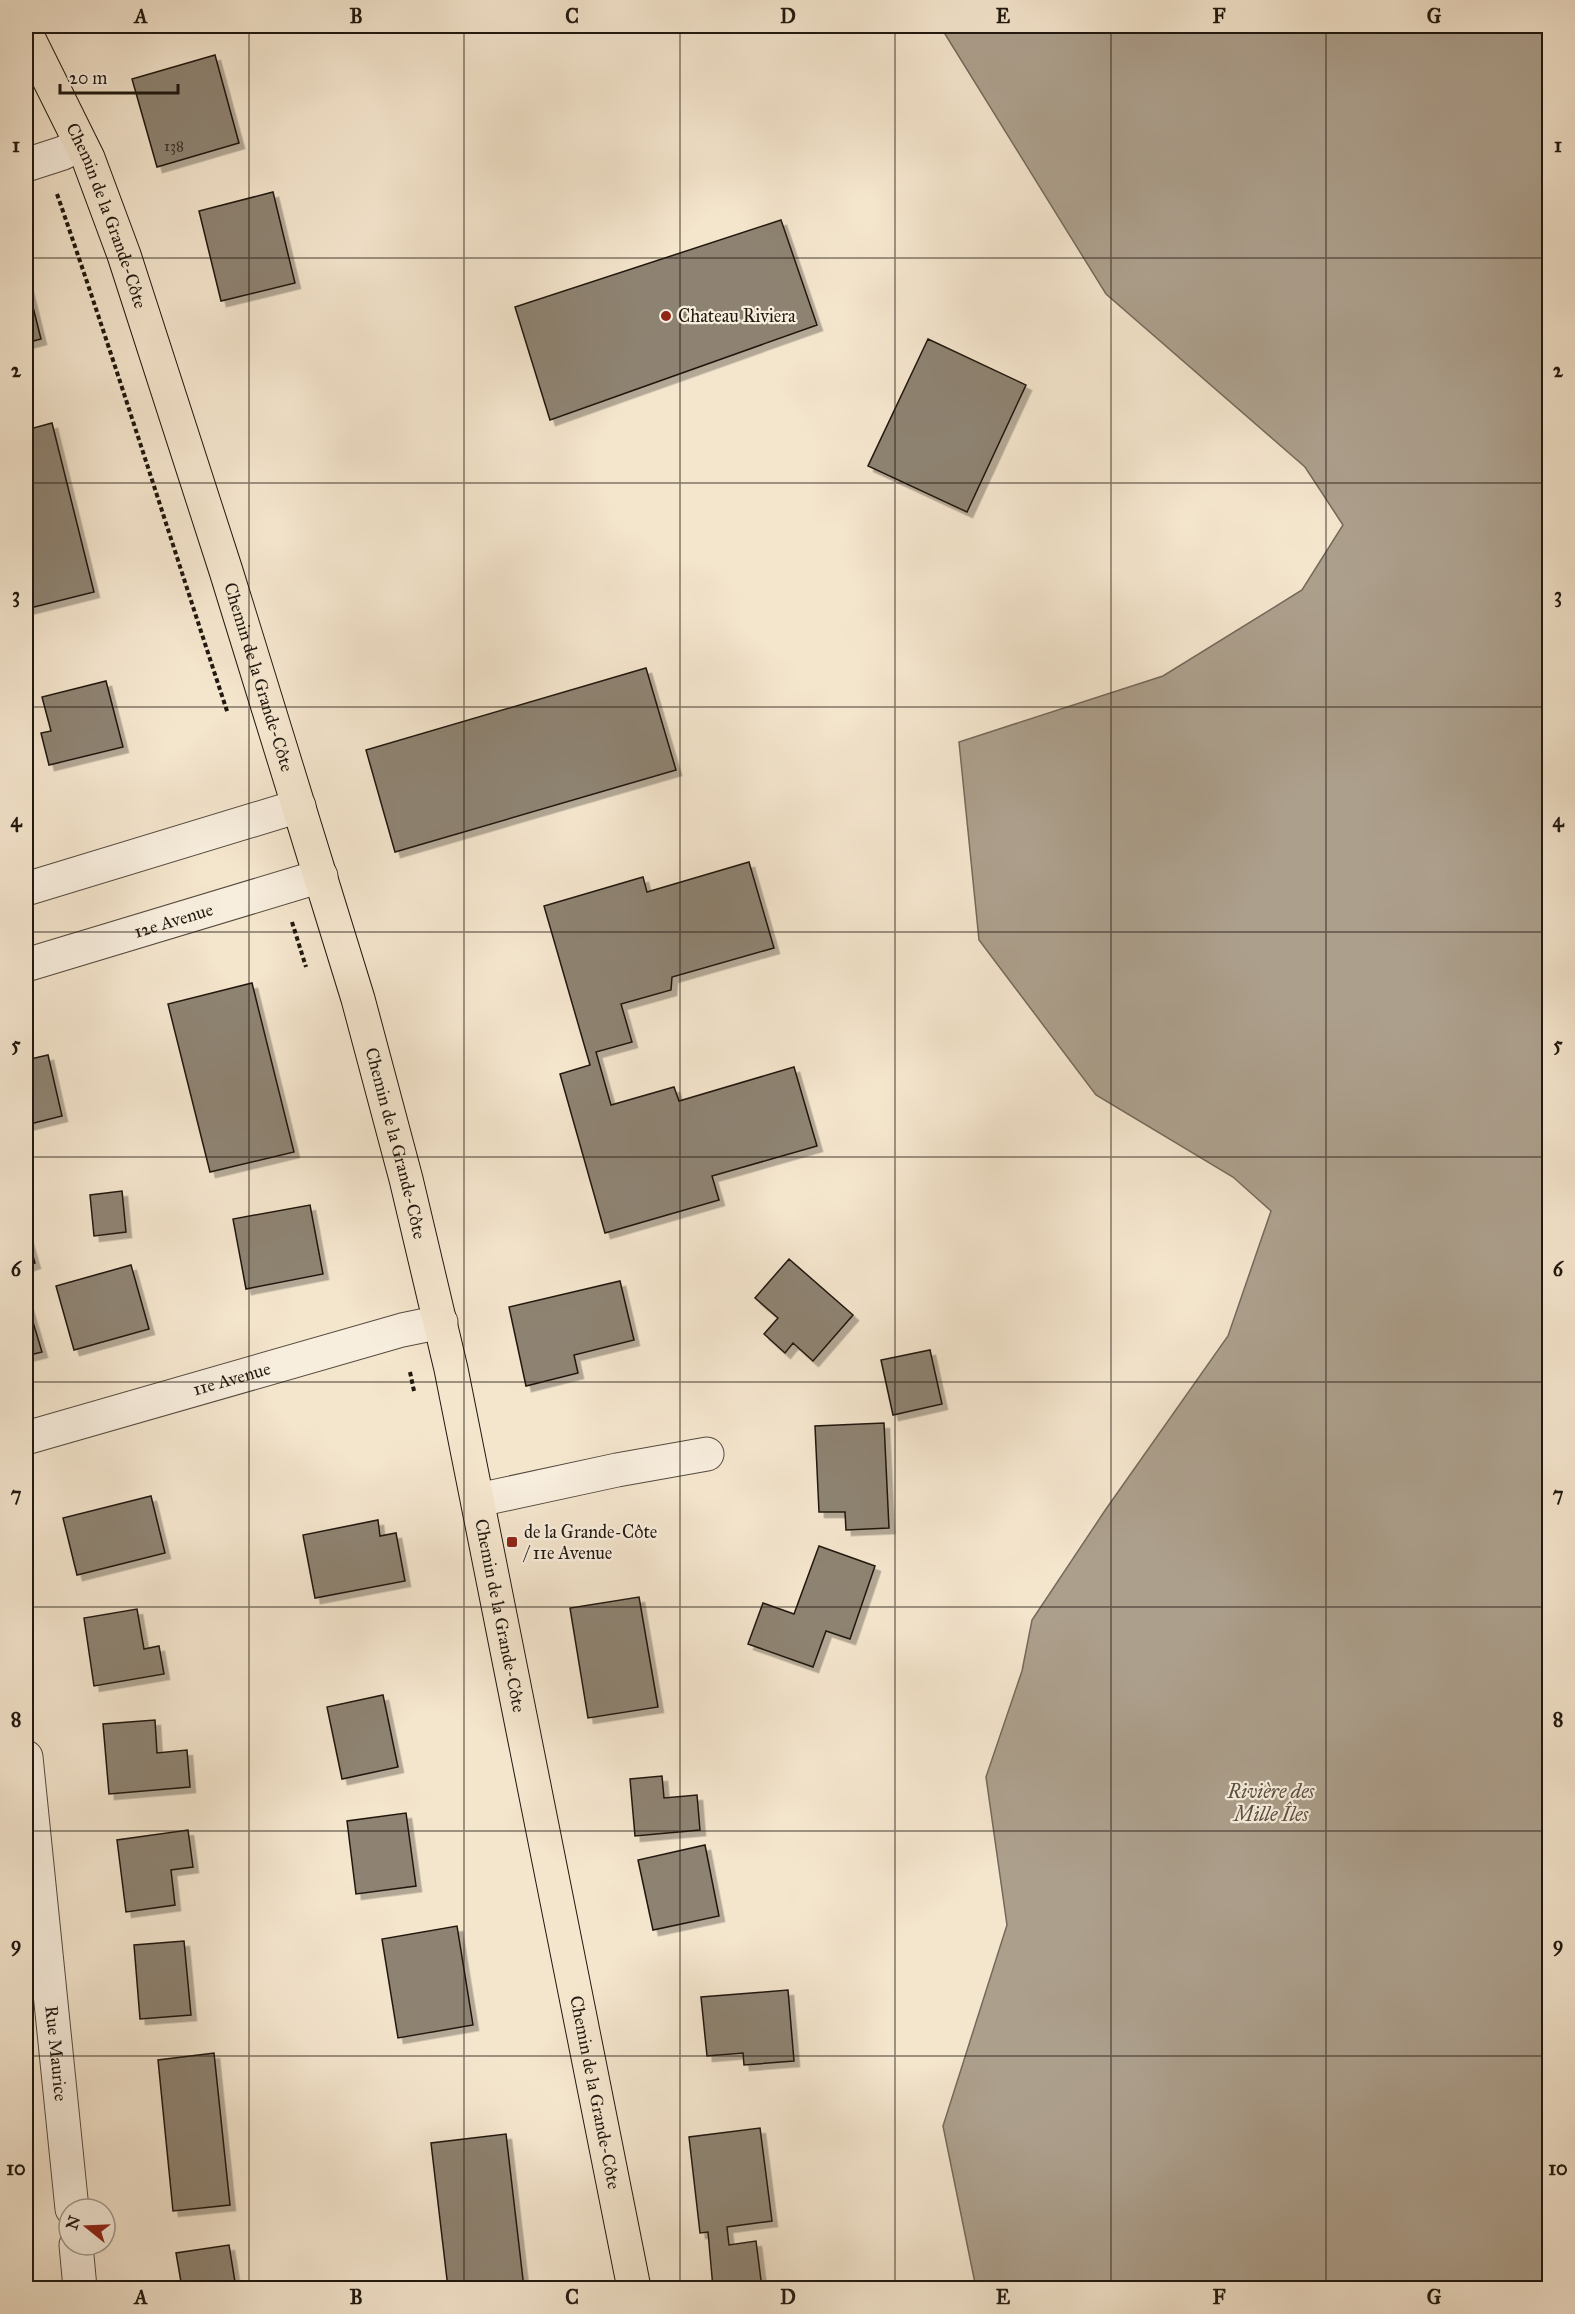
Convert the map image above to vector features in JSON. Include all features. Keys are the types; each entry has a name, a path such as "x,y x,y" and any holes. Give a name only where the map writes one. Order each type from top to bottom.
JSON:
{"main road":[{"name":"Chemin de la Grande-Côte","path":"26,33 81,144 106,204 142,309 321,876 384,1099 441,1322 634,2289"}],"street":[{"path":"26,165 63,153 81,144"},
{"path":"26,889 299,806"},
{"name":"12e Avenue","path":"26,966 321,876"},
{"name":"11e Avenue","path":"26,1438 402,1330 441,1322"},
{"path":"478,1500 616,1470 707,1454"},
{"name":"Rue Maurice","path":"26,1757 71,2197"},
{"path":"77,2257 80,2289"}],"path":[{"name":"Chemin de la Grande-Côte","path":"56,190 115,362 179,567 230,719"}],"water":[{"name":"Rivière des Mille Îles","path":"940,26 1549,26 1549,2288 976,2288 943,2126 1007,1925 986,1777 1022,1671 1032,1620 1106,1509 1228,1336 1271,1211 1233,1177 1096,1095 979,940 959,742 1163,676 1302,590 1343,525 1305,467 1106,294"}],"building":[{"path":"215,55 239,143 157,167 132,79"},
{"path":"273,192 295,283 221,301 199,211"},
{"name":"Chateau Riviera","path":"781,220 817,325 550,420 515,307"},
{"path":"26,279 41,339 26,343"},
{"path":"928,339 1026,385 967,512 868,466"},
{"path":"52,423 94,592 26,609 26,430"},
{"path":"646,668 676,770 395,852 366,750"},
{"path":"106,681 123,747 49,765 41,733 51,731 42,697"},
{"path":"749,862 774,948 672,977 671,990 621,1004 632,1042 596,1052 611,1105 674,1087 679,1101 794,1067 817,1146 712,1176 719,1200 605,1233 560,1074 590,1065 544,906 643,877 647,892"},
{"path":"252,983 294,1152 210,1172 168,1004"},
{"path":"48,1055 62,1116 26,1125 26,1060"},
{"path":"122,1191 126,1232 94,1236 90,1195"},
{"path":"310,1205 323,1274 246,1289 233,1219"},
{"path":"26,1232 35,1263 26,1266"},
{"path":"789,1259 853,1315 813,1361 793,1343 785,1353 764,1334 778,1318 755,1298"},
{"path":"131,1265 149,1329 74,1350 56,1286"},
{"path":"620,1281 634,1340 574,1355 578,1373 526,1386 509,1307"},
{"path":"26,1302 42,1352 26,1356"},
{"path":"930,1350 942,1404 893,1415 881,1360"},
{"path":"884,1423 889,1528 846,1530 845,1512 819,1512 815,1426"},
{"path":"151,1496 165,1553 77,1575 63,1518"},
{"path":"378,1520 380,1536 396,1533 405,1581 315,1598 303,1535"},
{"path":"819,1546 875,1566 850,1639 826,1631 813,1667 748,1644 763,1603 794,1614"},
{"path":"639,1597 658,1707 588,1718 570,1608"},
{"path":"137,1609 144,1649 159,1646 164,1674 94,1686 84,1618"},
{"path":"383,1695 398,1767 342,1779 327,1707"},
{"path":"155,1720 157,1753 187,1750 190,1787 109,1794 103,1724"},
{"path":"662,1776 664,1798 697,1795 700,1830 635,1836 630,1779"},
{"path":"406,1813 416,1886 356,1894 347,1821"},
{"path":"188,1830 193,1867 171,1870 175,1905 126,1912 117,1840"},
{"path":"705,1845 719,1916 653,1930 638,1860"},
{"path":"457,1926 473,2025 398,2038 382,1939"},
{"path":"184,1941 191,2015 140,2019 134,1945"},
{"path":"788,1990 794,2061 744,2065 743,2053 707,2056 701,1997"},
{"path":"214,2053 230,2205 173,2211 158,2060"},
{"path":"760,2128 772,2221 727,2227 729,2245 756,2241 762,2288 713,2288 708,2232 700,2233 689,2137"},
{"path":"506,2134 524,2288 448,2288 431,2143"},
{"path":"229,2245 236,2288 182,2288 176,2253"}],"place":[{"name":"Chateau Riviera","path":"666,316"},
{"name":"de la Grande-Côte / 11e Avenue","path":"512,1542"}]}
